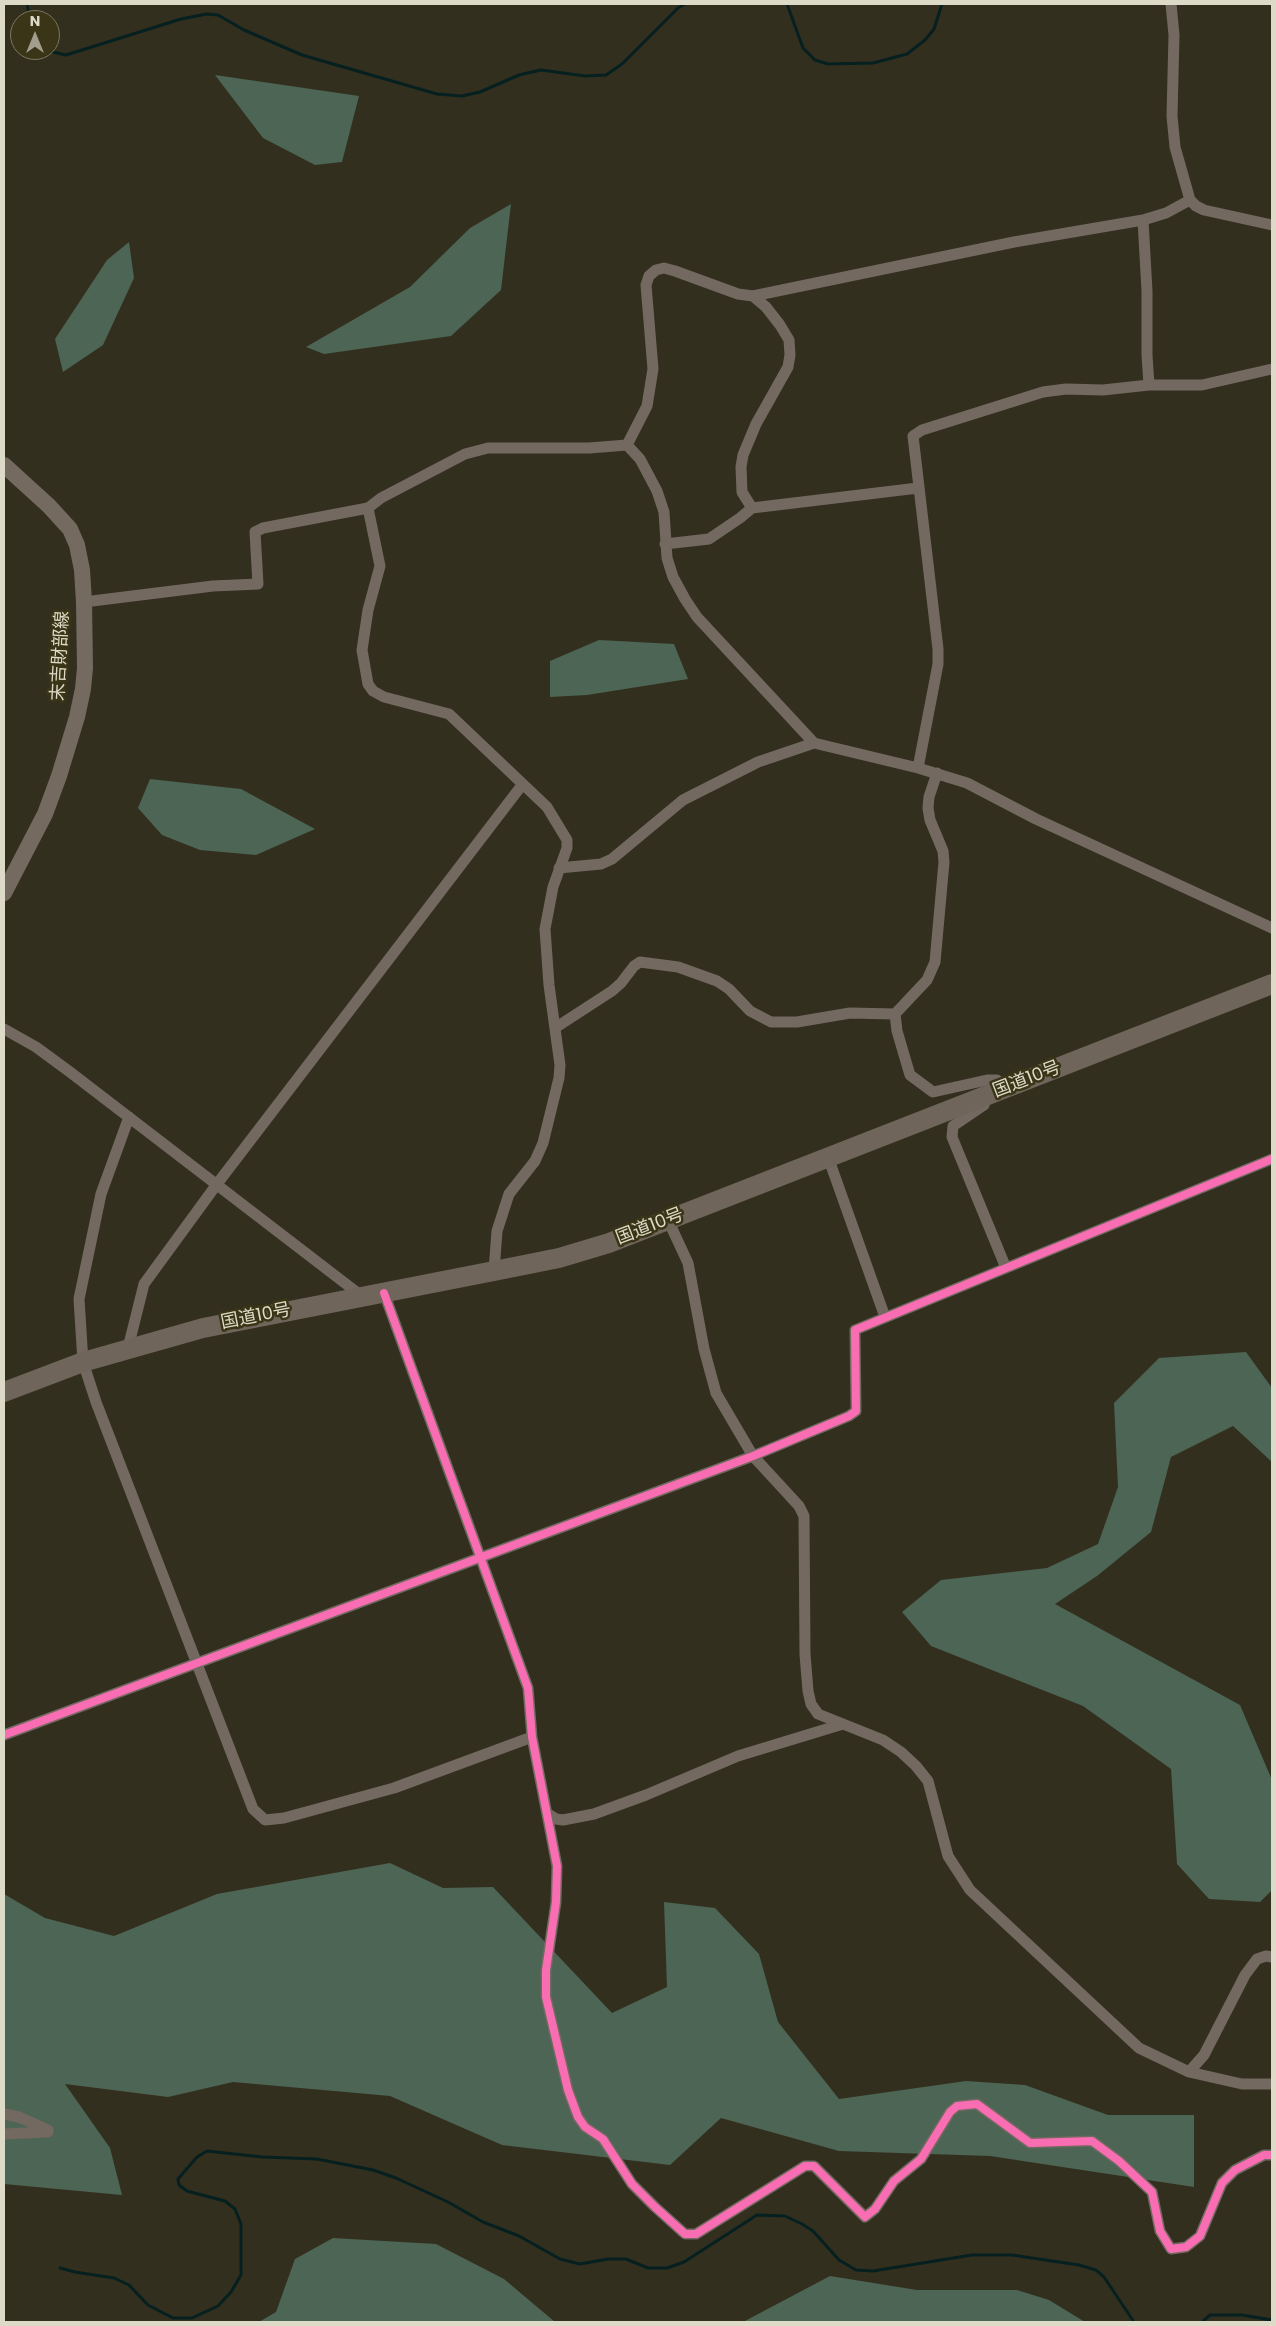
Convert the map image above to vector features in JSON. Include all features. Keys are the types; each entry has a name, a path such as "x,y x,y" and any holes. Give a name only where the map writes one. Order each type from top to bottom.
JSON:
{"highway":[{"name":"国道10号","path":"4,1392 83,1362 203,1328 558,1258 608,1243 1272,984"}],"main road":[{"name":"末吉財部線","path":"4,465 49,506 70,529 77,545 82,570 85,668 77,717 45,814 4,893"}],"street":[{"path":"1170,4 1174,35 1172,116 1179,164 1190,200 1204,210 1272,225"},
{"path":"627,445 647,406 653,369 646,285 649,276 656,270 664,268 738,294 753,296 1014,242 1143,220 1166,213 1190,200"},
{"path":"1143,220 1149,385"},
{"path":"752,508 742,492 740,467 743,454 756,424 788,368 790,355 788,340 780,325 766,307 753,296"},
{"path":"918,768 938,656 913,436 922,430 1043,392 1066,389 1103,390 1149,385 1202,385 1272,369"},
{"path":"84,602 214,586 258,584 255,532 263,528 368,508 381,498 464,454 488,448 589,448 627,445"},
{"path":"627,445 640,459 657,491 664,512 665,544 673,577 698,617 814,743"},
{"path":"665,544 709,539 752,508 918,488"},
{"path":"368,508 380,566 368,610 362,650 368,684 373,691 384,698 448,714 547,807 566,835 567,848 558,868 545,929 546,952 560,1065 559,1078 543,1143 535,1161 509,1194 497,1231 494,1271"},
{"path":"558,868 601,864 612,859 683,800 758,762 814,743 918,768 967,783 1036,820 1272,928"},
{"path":"555,1028 612,991 622,983 634,966 640,962 678,967 717,981 729,989 750,1010 771,1022 797,1022 850,1012 895,1014 927,980 935,962 944,851 930,820 928,808 929,797 937,773"},
{"path":"128,1348 144,1284 217,1184 522,785"},
{"path":"895,1014 897,1031 910,1075 933,1092 987,1080 997,1080 996,1092 984,1105 953,1126 952,1137 1006,1268"},
{"path":"4,1029 36,1047 363,1297"},
{"path":"129,1117 101,1194 79,1299 83,1362 96,1402 253,1809 265,1820 284,1818 394,1788 532,1737"},
{"path":"828,1157 885,1316"},
{"path":"4,1734 753,1456 849,1416 856,1411 855,1330 885,1316 1272,1159"},
{"path":"668,1220 688,1263 704,1349 716,1393 753,1456 799,1506 804,1516 805,1654 811,1704 818,1714 872,1734 901,1752 916,1766 928,1781 948,1856 970,1890 1139,2048 1189,2072 1242,2084 1272,2084"},
{"path":"384,1293 528,1688 532,1737 557,1866 556,1902 546,1970 546,1997 568,2090 578,2118 585,2126 604,2138 632,2184 685,2234 696,2234 805,2166 814,2166 865,2217 875,2209 894,2181 922,2159 950,2112 957,2106 977,2104 1030,2143 1092,2140 1119,2161 1152,2192 1160,2231 1171,2249 1186,2247 1200,2236 1222,2183 1235,2170 1264,2155 1272,2155"},
{"path":"548,1814 556,1819 563,1820 594,1814 646,1795 738,1756 843,1724"},
{"path":"1189,2072 1204,2055 1245,1976 1257,1959 1266,1956 1272,1958"},
{"path":"4,2114 19,2117 48,2130 48,2132 4,2134"}],"green space":[{"path":"215,75 359,96 342,162 315,165 263,138"},
{"path":"511,204 501,290 451,336 324,354 306,347 410,287 470,228"},
{"path":"129,242 134,278 103,345 63,372 55,339 107,260"},
{"path":"599,640 674,644 688,679 587,695 550,697 550,661"},
{"path":"150,779 241,789 315,829 256,855 200,850 162,835 138,808"},
{"path":"1246,1352 1272,1388 1272,1462 1233,1426 1171,1457 1151,1532 1097,1576 1055,1604 1240,1705 1272,1780 1272,1890 1260,1902 1209,1899 1177,1864 1171,1769 1083,1706 931,1646 902,1612 941,1580 1047,1568 1098,1544 1118,1487 1114,1403 1159,1358"},
{"path":"390,1863 443,1888 493,1887 612,2013 667,1987 664,1902 715,1908 759,1954 778,2022 839,2099 966,2081 1025,2085 1108,2115 1194,2115 1194,2187 990,2156 839,2151 721,2118 670,2165 502,2145 390,2096 233,2082 168,2097 65,2084 110,2148 122,2195 4,2184 4,1894 45,1918 114,1936 217,1894"},
{"path":"333,2238 436,2244 504,2279 555,2322 259,2322 276,2312 295,2259"},
{"path":"830,2276 917,2290 1017,2290 1049,2300 1085,2322 743,2322"}],"waterway":[{"path":"27,4 28,10"},
{"path":"60,54 66,55 181,19 207,14 218,15 244,30 302,55 437,94 462,96 480,92 519,75 541,70 585,76 606,75 622,64 678,8 685,4"},
{"path":"787,4 803,48 815,60 828,64 873,63 907,54 925,40 934,29 942,4"},
{"path":"60,2268 114,2278 129,2285 148,2305 173,2318 192,2318 218,2306 231,2292 241,2275 241,2224 235,2209 225,2201 187,2191 179,2185 178,2179 197,2157 207,2151 262,2157 317,2159 373,2170 396,2178 448,2202 483,2222 519,2236 560,2259 580,2264 608,2259 626,2259 648,2268 667,2268 684,2262 757,2215 785,2216 802,2224 813,2231 839,2260 856,2270 873,2271 972,2255 1012,2255 1079,2265 1096,2270 1104,2277 1134,2322"},
{"path":"1202,2322 1210,2315 1242,2315 1272,2320"}],"cycle path":[{"path":"4,1735 753,1456 849,1416 856,1411 855,1330 1272,1159"},
{"path":"384,1293 528,1688 532,1737 557,1866 556,1902 546,1970 546,1997 568,2090 578,2117 585,2127 603,2139 632,2184 655,2207 685,2234 696,2234 805,2166 814,2166 865,2217 875,2209 894,2181 921,2159 950,2112 957,2106 977,2104 1030,2143 1092,2141 1119,2161 1152,2192 1160,2231 1171,2249 1186,2247 1200,2236 1222,2183 1235,2170 1264,2155 1272,2155"}]}
